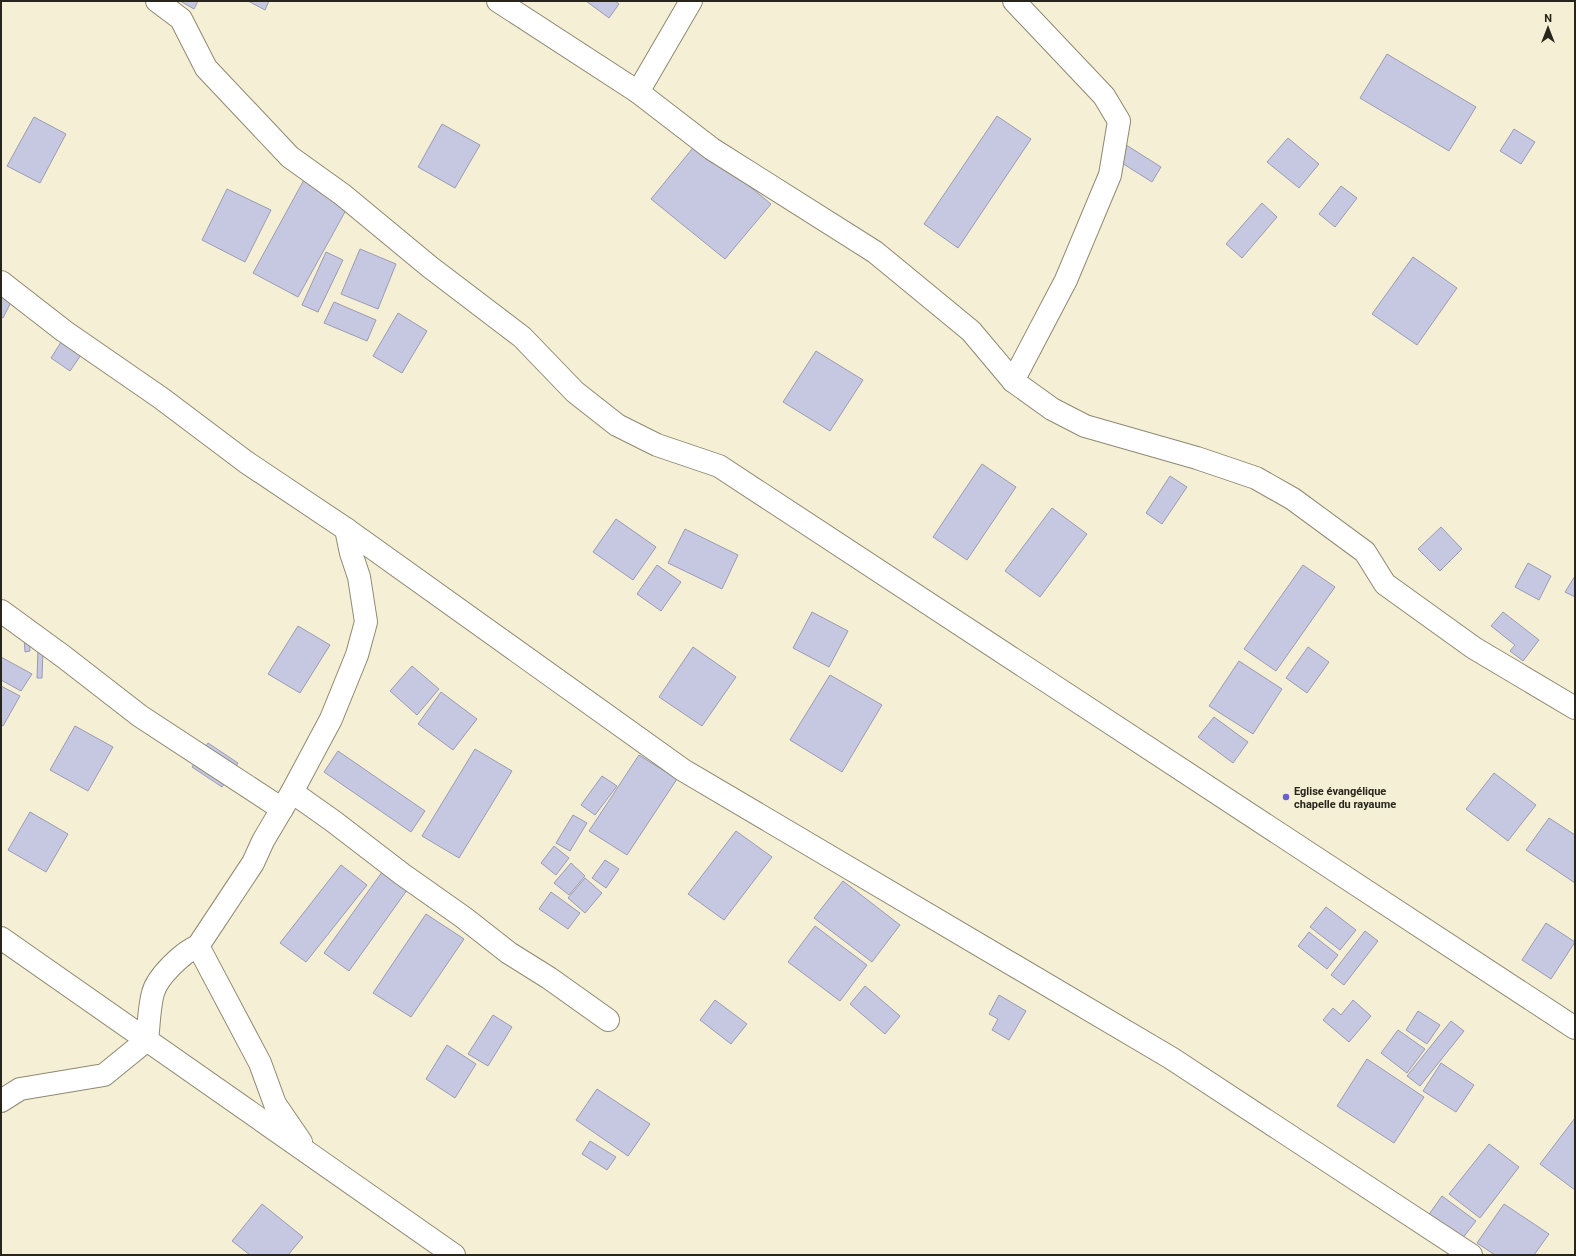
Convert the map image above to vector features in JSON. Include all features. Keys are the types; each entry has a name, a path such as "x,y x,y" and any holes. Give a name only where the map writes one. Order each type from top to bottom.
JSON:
{"street":[{"path":"156,1 181,19 206,68 290,157 343,195 430,267 522,338 575,392 616,425 657,445 719,466 1575,1028"},
{"path":"498,1 638,92 712,149 875,252 971,331 1013,381 1052,409 1085,426 1197,458 1256,478 1293,499 1365,552 1385,584 1474,648 1575,708"},
{"path":"638,92 692,1"},
{"path":"1013,381 1066,280 1110,175 1119,121 1104,96 1014,1"},
{"path":"1,282 64,331 161,398 246,462 346,529 683,770 1171,1058 1471,1255"},
{"path":"1,1101 20,1089 104,1075 146,1040 153,992 158,982 176,961 191,949 198,946 253,863 263,841 287,801 331,718 357,655 366,622 359,578 351,553 346,529"},
{"path":"1,611 64,657 140,716 287,801 338,825 402,874 463,916 509,953 549,978 608,1020"},
{"path":"1,938 454,1255"},
{"path":"198,946 260,1063 275,1104 307,1152"}],"building":[{"path":"180,1 198,1 194,9"},
{"path":"248,1 269,1 265,10"},
{"path":"586,1 615,1 619,4 609,18"},
{"path":"1387,54 1476,107 1449,151 1360,98"},
{"path":"997,116 1031,139 958,248 924,224"},
{"path":"34,117 66,134 40,183 7,166"},
{"path":"442,124 480,145 455,188 418,167"},
{"path":"1514,129 1535,142 1521,164 1500,151"},
{"path":"1288,138 1319,164 1299,188 1267,162"},
{"path":"697,143 771,204 725,259 651,199"},
{"path":"1123,143 1161,167 1152,182 1114,158"},
{"path":"311,167 356,192 298,297 253,273"},
{"path":"1341,186 1357,198 1335,227 1319,214"},
{"path":"227,189 271,210 245,262 202,240"},
{"path":"1262,203 1277,217 1242,258 1226,244"},
{"path":"360,249 396,264 378,309 341,294"},
{"path":"326,252 343,260 318,312 302,305"},
{"path":"1413,257 1457,288 1417,345 1372,314"},
{"path":"1,294 12,300 3,318 1,317"},
{"path":"334,302 376,320 367,341 324,323"},
{"path":"398,313 427,331 402,373 373,356"},
{"path":"63,339 83,352 70,371 51,358"},
{"path":"816,351 863,380 830,431 783,402"},
{"path":"982,464 1016,487 967,560 933,537"},
{"path":"1170,476 1187,487 1162,524 1146,513"},
{"path":"1052,508 1087,534 1040,597 1005,571"},
{"path":"616,519 656,547 633,580 593,552"},
{"path":"1441,527 1462,549 1440,571 1418,549"},
{"path":"685,529 738,555 722,589 668,563"},
{"path":"1528,563 1551,576 1539,600 1515,587"},
{"path":"657,565 681,582 661,611 637,594"},
{"path":"1303,565 1335,587 1276,671 1244,649"},
{"path":"1575,576 1575,597 1565,592"},
{"path":"812,612 848,631 829,667 793,648"},
{"path":"1503,612 1539,640 1523,661 1510,651 1515,645 1491,626"},
{"path":"298,626 330,645 300,693 268,674"},
{"path":"24,638 29,638 30,651 25,652"},
{"path":"693,647 736,677 702,726 659,697"},
{"path":"1308,647 1329,662 1307,693 1286,678"},
{"path":"38,649 43,650 42,678 37,678"},
{"path":"1,657 32,674 21,691 1,680"},
{"path":"1239,661 1282,689 1253,734 1209,706"},
{"path":"412,666 439,689 417,715 390,691"},
{"path":"830,675 882,705 842,772 790,740"},
{"path":"1,686 20,696 3,726 1,725"},
{"path":"441,692 477,719 453,750 418,724"},
{"path":"1214,717 1248,742 1233,763 1198,737"},
{"path":"75,726 113,747 88,791 50,770"},
{"path":"208,743 238,763 222,787 192,767"},
{"path":"475,749 512,771 459,858 422,836"},
{"path":"338,751 425,811 411,832 324,772"},
{"path":"639,755 677,779 627,855 589,831"},
{"path":"1494,773 1536,805 1508,841 1466,809"},
{"path":"602,776 617,786 595,815 581,805"},
{"path":"30,812 68,834 46,872 8,850"},
{"path":"573,815 587,823 570,851 556,843"},
{"path":"1549,818 1575,835 1575,883 1526,850"},
{"path":"736,831 772,857 724,920 688,894"},
{"path":"554,846 569,858 556,875 541,863"},
{"path":"605,860 619,869 606,888 592,878"},
{"path":"571,863 585,876 569,895 554,883"},
{"path":"341,865 367,885 306,962 280,943"},
{"path":"385,868 410,886 349,971 324,953"},
{"path":"585,878 602,893 585,913 568,898"},
{"path":"843,881 900,925 872,962 814,918"},
{"path":"551,892 580,913 568,929 539,909"},
{"path":"1326,907 1356,930 1340,950 1310,927"},
{"path":"426,914 464,939 411,1017 373,993"},
{"path":"1546,923 1575,942 1551,979 1522,960"},
{"path":"815,926 867,965 840,1001 788,962"},
{"path":"1365,931 1378,941 1344,985 1331,975"},
{"path":"1309,932 1338,955 1327,969 1298,946"},
{"path":"865,986 900,1016 885,1034 850,1004"},
{"path":"999,995 1026,1011 1009,1040 992,1030 998,1019 989,1014"},
{"path":"715,1000 747,1024 731,1044 700,1020"},
{"path":"1353,1000 1371,1016 1349,1042 1323,1020 1333,1008 1341,1015"},
{"path":"1418,1011 1440,1025 1427,1044 1406,1030"},
{"path":"493,1015 512,1027 488,1066 468,1054"},
{"path":"1451,1021 1464,1031 1420,1086 1407,1076"},
{"path":"1398,1030 1425,1049 1407,1073 1381,1053"},
{"path":"447,1045 476,1064 455,1098 426,1079"},
{"path":"1367,1059 1424,1097 1394,1143 1337,1106"},
{"path":"1441,1063 1474,1085 1456,1112 1423,1091"},
{"path":"597,1089 650,1124 628,1156 576,1120"},
{"path":"1575,1118 1575,1190 1540,1164"},
{"path":"590,1141 616,1157 607,1170 582,1154"},
{"path":"1489,1144 1519,1167 1480,1218 1449,1194"},
{"path":"1442,1196 1476,1221 1458,1244 1425,1220"},
{"path":"262,1204 303,1237 288,1255 250,1255 232,1241"},
{"path":"1504,1204 1549,1234 1534,1255 1495,1255 1477,1243"}],"place":[{"name":"Eglise évangélique chapelle du rayaume","path":"1286,797"}]}
